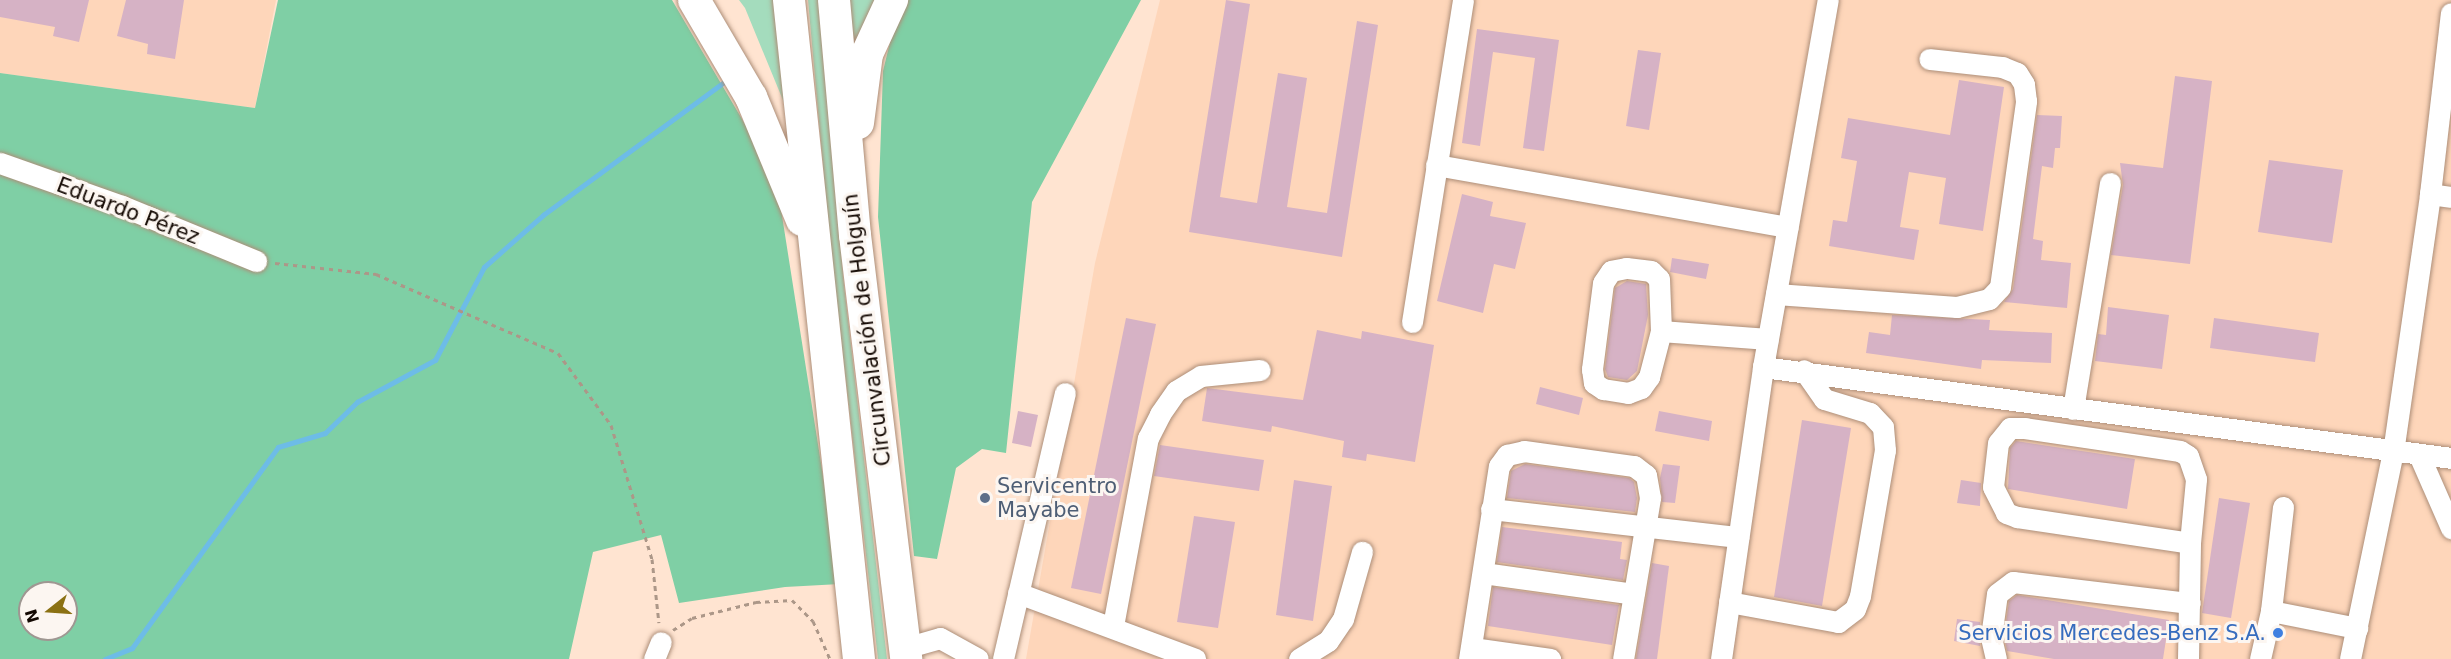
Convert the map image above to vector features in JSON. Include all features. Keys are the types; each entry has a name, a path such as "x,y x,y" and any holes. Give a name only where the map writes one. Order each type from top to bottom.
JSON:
{"highway":[{"path":"694,0 751,97 815,252"},
{"name":"Circunvalación de Holguín","path":"789,0 859,659"},
{"name":"Circunvalación de Holguín","path":"834,0 855,235 905,654"},
{"path":"855,235 858,121 867,54 892,0"}],"street":[{"path":"1412,322 1463,0"},
{"path":"1721,659 1763,366 1828,0"},
{"path":"2350,659 2441,195 2451,13"},
{"path":"1776,294 1957,307 1989,299 2000,286 2026,101 2024,84 2017,73 2002,68 1929,59"},
{"name":"Eduardo Pérez","path":"0,163 122,206 256,261"},
{"path":"1436,165 1788,227"},
{"path":"2073,409 2110,183"},
{"path":"1626,267 1651,271 1659,279 1663,295 1661,331 1649,376 1641,388 1628,393 1604,389 1594,383 1592,369 1602,294 1611,271 1626,267"},
{"path":"1661,331 1768,339"},
{"path":"1763,366 2392,452 2451,458"},
{"path":"1113,626 1148,438 1160,414 1176,391 1201,376 1260,370"},
{"path":"1729,602 1838,622 1855,609 1860,597 1885,450 1883,427 1870,413 1824,399 1804,370"},
{"path":"1003,659 1065,393"},
{"path":"2188,659 2190,543 2195,469 2180,450 2025,428 2010,428 1998,443 1993,487 2006,513 2190,543"},
{"path":"1550,659 1471,653 1491,509 1503,459 1513,452 1524,451 1640,468 1650,485 1623,659"},
{"path":"2419,455 2451,528"},
{"path":"2260,659 2271,611 2283,507"},
{"path":"1491,509 1738,537"},
{"path":"1299,659 1328,641 1343,619 1362,552"},
{"path":"1482,573 1634,594"},
{"path":"1996,659 1991,637 1997,594 2013,582 2190,603"},
{"path":"1018,593 1113,626 1195,659"},
{"path":"2271,611 2357,628"},
{"path":"905,654 940,638 978,659"}],"path":[{"path":"256,261 376,274 558,354 611,425 652,559 658,650"},
{"path":"658,650 692,618 756,603 792,600 813,621 830,659"}],"shaded area":[{"path":"0,0 276,0 255,108 0,73"},
{"path":"1160,0 2451,0 2451,659 1026,659 1095,263"}],"green space":[{"path":"278,0 672,0 749,131 780,203 840,584 785,587 679,603 661,535 593,552 569,659 0,659 0,73 255,108"},
{"path":"739,0 778,0 787,110 745,8"},
{"path":"808,0 819,0 844,285 887,659 878,659 830,243"},
{"path":"843,0 879,0 854,72"},
{"path":"906,0 1141,0 1032,202 1006,453 982,449 956,468 937,559 914,556 878,217 883,71 894,26"}],"building":[{"path":"0,0 89,0 79,42 53,36 55,27 0,17"},
{"path":"126,0 184,0 175,59 147,54 148,44 117,36"},
{"path":"1226,0 1250,4 1220,197 1257,203 1278,73 1307,78 1287,207 1327,213 1357,21 1378,25 1342,257 1189,232"},
{"path":"1477,29 1559,40 1544,151 1523,148 1535,58 1493,52 1480,146 1462,143"},
{"path":"1638,50 1661,53 1649,130 1626,126"},
{"path":"2175,76 2212,81 2190,264 2111,255 2123,185 2120,163 2163,168"},
{"path":"1959,80 2004,87 1983,231 1939,224 1946,178 1909,172 1900,227 1919,230 1914,260 1829,246 1833,220 1847,222 1857,161 1841,158 1848,118 1950,135"},
{"path":"2037,115 2062,116 2060,148 2055,148 2053,168 2042,166 2033,239 2043,241 2041,260 2071,263 2067,308 2004,302 2013,289"},
{"path":"2269,160 2343,170 2332,243 2258,232"},
{"path":"1462,194 1493,202 1490,216 1526,223 1515,269 1494,264 1483,313 1437,301"},
{"path":"1672,258 1709,264 1706,279 1670,272"},
{"path":"1627,281 1646,284 1648,315 1637,371 1627,380 1608,377 1605,369 1615,288"},
{"path":"2108,307 2169,315 2162,369 2095,361 2098,334 2106,335"},
{"path":"1892,315 1990,320 1989,330 2052,333 2051,363 1982,360 1981,369 1866,353 1869,332 1890,335"},
{"path":"1126,318 1156,324 1101,594 1071,588"},
{"path":"2214,318 2319,333 2315,362 2210,348"},
{"path":"1317,330 1361,339 1362,331 1434,345 1415,462 1367,454 1366,461 1342,457 1344,441 1272,426 1271,432 1202,421 1207,388 1303,400"},
{"path":"1540,387 1583,398 1579,415 1536,404"},
{"path":"1018,411 1038,415 1031,447 1012,443"},
{"path":"1659,411 1712,421 1709,441 1655,431"},
{"path":"1802,420 1851,428 1822,606 1774,597"},
{"path":"2016,441 2135,459 2127,509 2008,489 2010,448"},
{"path":"1160,445 1264,460 1259,491 1154,476"},
{"path":"1525,464 1629,478 1634,482 1637,498 1635,512 1507,498 1511,471"},
{"path":"1663,464 1680,466 1675,503 1662,502 1660,478"},
{"path":"1294,480 1332,486 1313,621 1276,615"},
{"path":"1961,480 1981,483 1980,506 1957,503"},
{"path":"2219,498 2250,503 2231,618 2202,613"},
{"path":"1194,516 1235,522 1218,628 1177,622"},
{"path":"1502,527 1622,542 1620,559 1627,560 1623,580 1497,562"},
{"path":"1652,563 1669,566 1657,659 1636,659"},
{"path":"1493,587 1619,605 1612,645 1488,626"},
{"path":"2017,595 2169,620 2163,659 2054,659 2007,651 2004,636 2009,601"},
{"path":"1957,619 1980,622 1980,646 1954,641"}],"waterway":[{"path":"105,659 132,648 278,447 325,433 357,402 435,360 484,267 543,215 724,82"}],"place":[{"name":"Servicentro Mayabe","path":"985,498"},
{"name":"Servicios Mercedes-Benz S.A.","path":"2278,633"}]}
